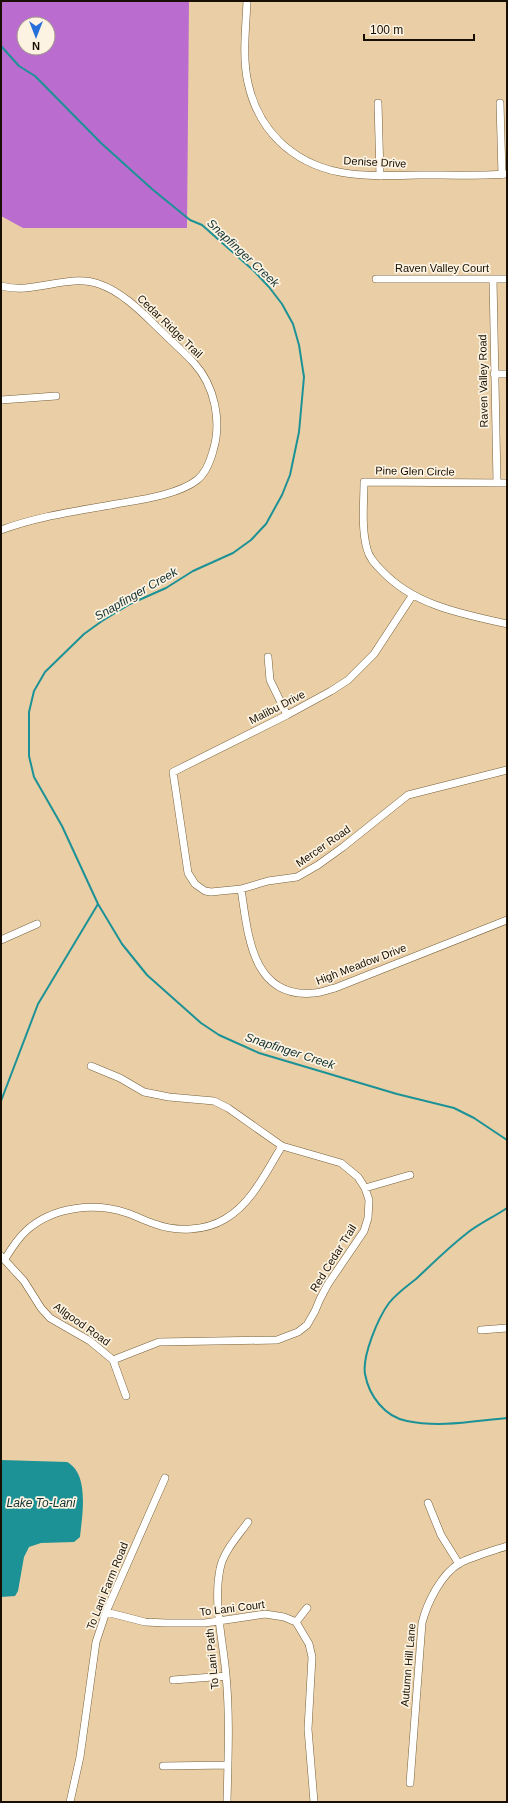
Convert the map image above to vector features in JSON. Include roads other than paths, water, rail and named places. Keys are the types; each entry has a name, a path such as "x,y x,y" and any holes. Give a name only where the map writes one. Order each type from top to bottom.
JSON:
{"street":[{"name":"Denise Drive","path":"247,1 246,49 248,82 259,116 270,132 298,158 316,166 344,173 380,176 505,174"},
{"path":"378,103 380,176"},
{"path":"500,103 505,174"},
{"name":"Raven Valley Court","path":"376,279 507,279"},
{"name":"Raven Valley Road","path":"493,279 497,483"},
{"name":"Cedar Ridge Trail","path":"1,286 13,289 71,280 86,281 101,284 123,297 195,364 207,384 215,405 217,424 216,442 211,457 206,470 196,480 156,497 17,524 1,530"},
{"path":"494,374 507,374"},
{"path":"1,400 56,396"},
{"name":"Pine Glen Circle","path":"507,483 364,482 363,531 367,550 374,562 388,577 412,596 456,612 507,624"},
{"name":"Malibu Drive","path":"182,831 173,772 287,715 331,691 361,669 374,654 412,596"},
{"path":"268,657 270,680 287,715"},
{"name":"Mercer Road","path":"182,831 188,873 195,884 205,891 211,892 241,888 268,881 297,877 344,847 408,795 507,770"},
{"name":"High Meadow Drive","path":"241,888 252,950 261,970 271,981 285,990 299,992 315,993 335,988 507,920"},
{"path":"1,940 37,924"},
{"name":"Red Cedar Trail","path":"91,1066 120,1078 144,1092 169,1097 214,1101 228,1108 282,1146 341,1163 358,1177 365,1188 370,1209 364,1231 328,1284 307,1325 298,1332 277,1340 159,1342 113,1360"},
{"path":"3,1258 15,1242 28,1230 52,1216 69,1209 100,1207 126,1212 156,1224 180,1229 196,1228 214,1224 235,1212 250,1198 282,1146"},
{"path":"365,1188 410,1175"},
{"name":"Allgood Road","path":"3,1258 24,1281 41,1308 50,1318 90,1341 113,1360 126,1396"},
{"path":"481,1330 507,1328"},
{"name":"To Lani Farm Road","path":"70,1802 80,1757 96,1642 106,1612 165,1478"},
{"path":"428,1503 442,1535 459,1564"},
{"name":"To Lani Path","path":"227,1802 228,1765 226,1676 217,1597 220,1568 228,1550 248,1522"},
{"name":"Autumn Hill Lane","path":"410,1783 422,1623 427,1605 435,1590 445,1577 459,1564 507,1546"},
{"path":"308,1608 296,1622 309,1644 312,1657 308,1729 314,1802"},
{"name":"To Lani Court","path":"106,1612 145,1622 159,1623 205,1623 265,1614 284,1617 296,1622"},
{"path":"173,1680 226,1676"},
{"path":"163,1766 228,1765"}],"water":[{"name":"Lake To-Lani","path":"1,1460 67,1462 74,1468 79,1476 82,1485 83,1507 80,1537 74,1542 41,1543 29,1547 24,1557 18,1591 15,1596 1,1597"}],"waterway":[{"name":"Snapfinger Creek","path":"1,46 19,66 35,76 101,143 152,189 190,220 202,225 254,271 269,287 282,304 293,324 299,345 304,377 299,432 290,475 282,495 266,524 251,540 233,553 193,571 166,588 130,604 102,621 84,634 45,672 34,691 29,712 29,756 34,777 62,826 98,904 122,944 147,975 201,1023 219,1035 259,1053 397,1094 454,1108 474,1118 507,1140"},
{"path":"1,1101 38,1004 98,904"},
{"name":"Snapfinger Creek","path":"507,1208 476,1227 446,1250 389,1303 380,1318 372,1337 368,1348 365,1366 367,1382 374,1397 385,1410 399,1419 419,1423 444,1424 507,1418"}]}
